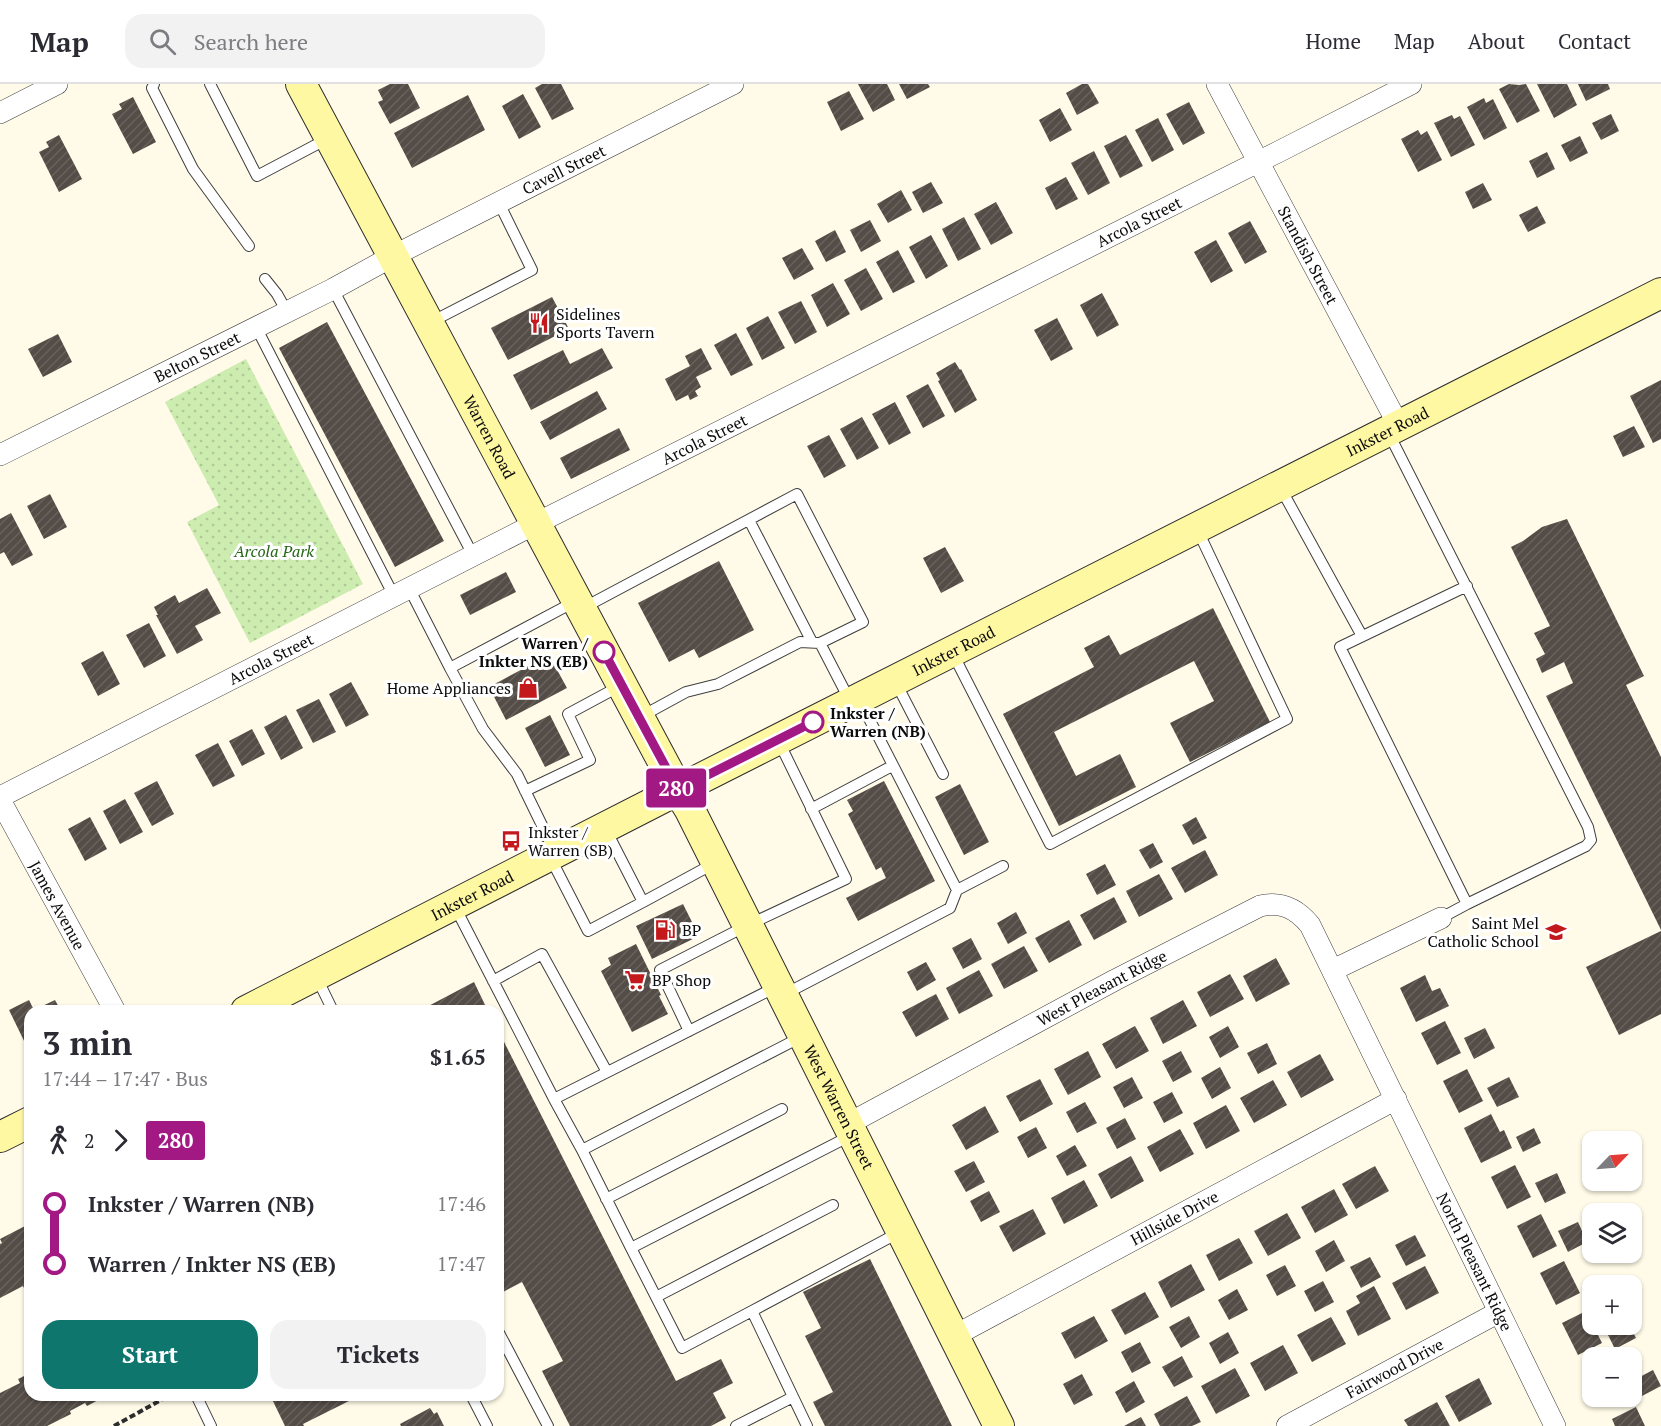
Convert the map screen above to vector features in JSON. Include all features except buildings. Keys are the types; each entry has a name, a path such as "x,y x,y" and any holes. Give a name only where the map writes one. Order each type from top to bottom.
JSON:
{"main road":[{"name":"Warren Road","path":"301,84 678,790"},
{"name":"Inkster Road","path":"262,1005 678,790 1661,294"},
{"name":"West Warren Street","path":"678,790 999,1426"},
{"path":"0,1137 24,1125"}],"street":[{"path":"0,113 57,84"},
{"name":"Cavell Street","path":"393,256 733,84"},
{"name":"Standish Street","path":"1217,84 1259,162 1393,429"},
{"name":"Arcola Street","path":"0,798 473,555 1411,84"},
{"name":"Belton Street","path":"0,454 333,289 393,256"},
{"name":"James Avenue","path":"0,798 112,1005"},
{"name":"West Pleasant Ridge","path":"851,1129 1115,981 1260,906 1269,904 1281,904 1291,908 1310,924 1396,1099"},
{"path":"1333,970 1441,918"},
{"name":"North Pleasant Ridge","path":"1396,1099 1555,1426"},
{"name":"Hillside Drive","path":"954,1336 1396,1099"},
{"name":"Fairwood Drive","path":"1287,1426 1500,1312"}],"lane":[{"path":"154,84 152,88 193,169 249,246"},
{"path":"210,84 257,176 329,138"},
{"path":"429,323 532,270 499,203"},
{"path":"265,279 287,312"},
{"path":"333,289 473,555"},
{"path":"256,327 402,592 450,668 483,729 517,774 588,931 716,862"},
{"path":"1393,429 1467,586 1588,827 1591,840 1586,846 1441,918"},
{"path":"1279,486 1362,636"},
{"path":"450,668 797,494 863,622 816,643 800,642 718,684 686,692 639,717"},
{"path":"748,520 816,643 855,701 892,766 957,890"},
{"path":"952,652 1050,844 1287,719 1196,528"},
{"path":"1467,586 1340,647 1467,904"},
{"path":"895,681 943,774"},
{"path":"525,791 590,760 568,714 622,686"},
{"path":"689,1031 660,970 846,879 778,740"},
{"path":"811,809 892,766"},
{"path":"605,828 643,902"},
{"path":"554,1099 689,1031 781,991 950,908 957,890 1003,866"},
{"path":"454,905 682,1348 902,1231"},
{"path":"493,981 542,954 607,1072"},
{"path":"315,976 330,1005"},
{"path":"582,1150 803,1036"},
{"path":"606,1199 782,1109"},
{"path":"631,1248 851,1129"},
{"path":"656,1297 833,1205"},
{"path":"752,1311 807,1426"},
{"path":"504,1342 548,1426"},
{"path":"736,1426 793,1397"},
{"path":"199,1401 211,1426"},
{"path":"474,1401 487,1426"}],"path":[{"path":"114,1426 159,1401"}],"green space":[{"name":"Arcola Park","path":"246,359 363,584 250,643 187,522 219,505 165,402"}],"bus line":[{"name":"280","path":"604,652 678,790 813,722"}],"place":[{"name":"Sidelines Sports Tavern","path":"539,323"},
{"name":"Warren / Inkter NS (EB)","path":"604,652"},
{"name":"Home Appliances","path":"528,688"},
{"name":"Inkster / Warren (NB)","path":"813,722"},
{"name":"Inkster / Warren (SB)","path":"511,841"},
{"name":"BP","path":"665,930"},
{"name":"Saint Mel Catholic School","path":"1556,932"},
{"name":"BP Shop","path":"635,980"}]}
